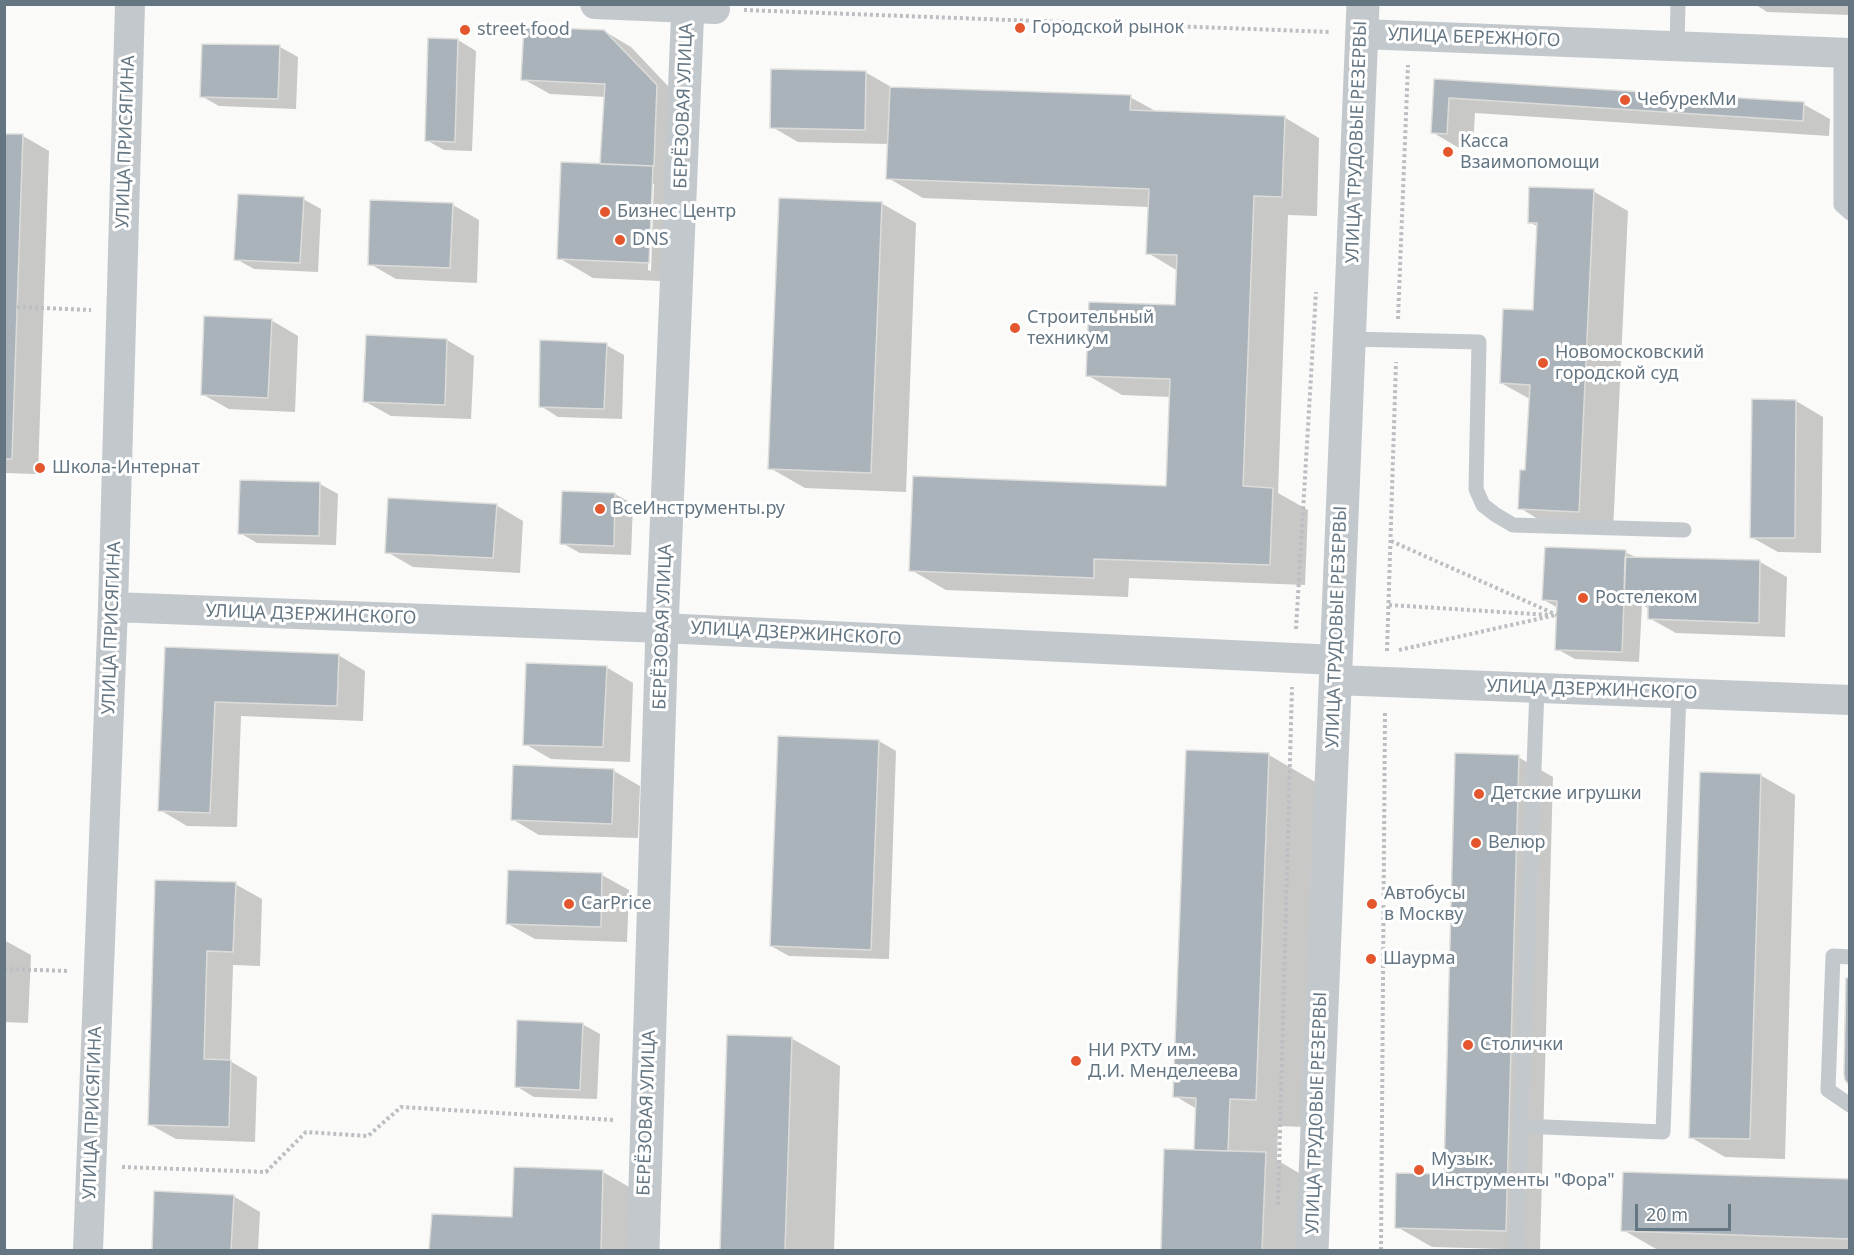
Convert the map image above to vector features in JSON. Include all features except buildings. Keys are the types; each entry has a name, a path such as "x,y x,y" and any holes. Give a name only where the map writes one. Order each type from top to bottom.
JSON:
{"street":[{"name":"УЛИЦА ПРИСЯГИНА","path":"88,1251 113,607 130,4"},
{"path":"595,4 697,7"},
{"name":"БЕРЁЗОВАЯ УЛИЦА","path":"643,1251 662,628 697,7"},
{"name":"УЛИЦА БЕРЕЖНОГО","path":"1362,19 1409,34 1845,53"},
{"name":"УЛИЦА ТРУДОВЫЕ РЕЗЕРВЫ","path":"1312,1251 1362,19"},
{"name":"УЛИЦА ДЗЕРЖИНСКОГО","path":"113,607 662,628 1335,670 1387,681 1850,700"}],"lane":[{"path":"1677,46 1678,4"},
{"path":"1845,53 1841,205 1850,213"},
{"path":"1350,339 1479,342 1476,489 1483,505 1496,515 1514,525 1684,530"},
{"path":"1516,1251 1537,688"},
{"path":"1521,1126 1663,1131 1679,693"},
{"path":"1850,957 1833,957 1827,1090 1850,1105"}],"path":[{"name":"УЛИЦА БЕРЕЖНОГО","path":"697,7 1362,19"},
{"path":"1409,34 1386,652 1557,615"},
{"path":"17,307 121,311"},
{"path":"1391,541 1557,615"},
{"path":"1389,605 1557,615"},
{"path":"1381,1251 1384,752 1387,681"},
{"path":"4,969 99,972"},
{"path":"91,1166 266,1172 306,1132 368,1136 401,1107 618,1120"}],"place":[{"name":"Городской рынок","path":"1020,28"},
{"name":"street food","path":"465,30"},
{"name":"ЧебурекМи","path":"1625,100"},
{"name":"Касса Взаимопомощи","path":"1448,152"},
{"name":"Бизнес Центр","path":"605,212"},
{"name":"DNS","path":"620,240"},
{"name":"Строительный техникум","path":"1015,328"},
{"name":"Новомосковский городской суд","path":"1543,363"},
{"name":"Школа-Интернат","path":"40,468"},
{"name":"ВсеИнструменты.ру","path":"600,509"},
{"name":"Ростелеком","path":"1583,598"},
{"name":"Детские игрушки","path":"1479,794"},
{"name":"Велюр","path":"1476,843"},
{"name":"CarPrice","path":"569,904"},
{"name":"Автобусы в Москву","path":"1372,904"},
{"name":"Шаурма","path":"1371,959"},
{"name":"Столички","path":"1468,1045"},
{"name":"НИ РХТУ им. Д.И. Менделеева","path":"1076,1061"},
{"name":"Музык. Инструменты \"Фора\"","path":"1419,1170"}]}
